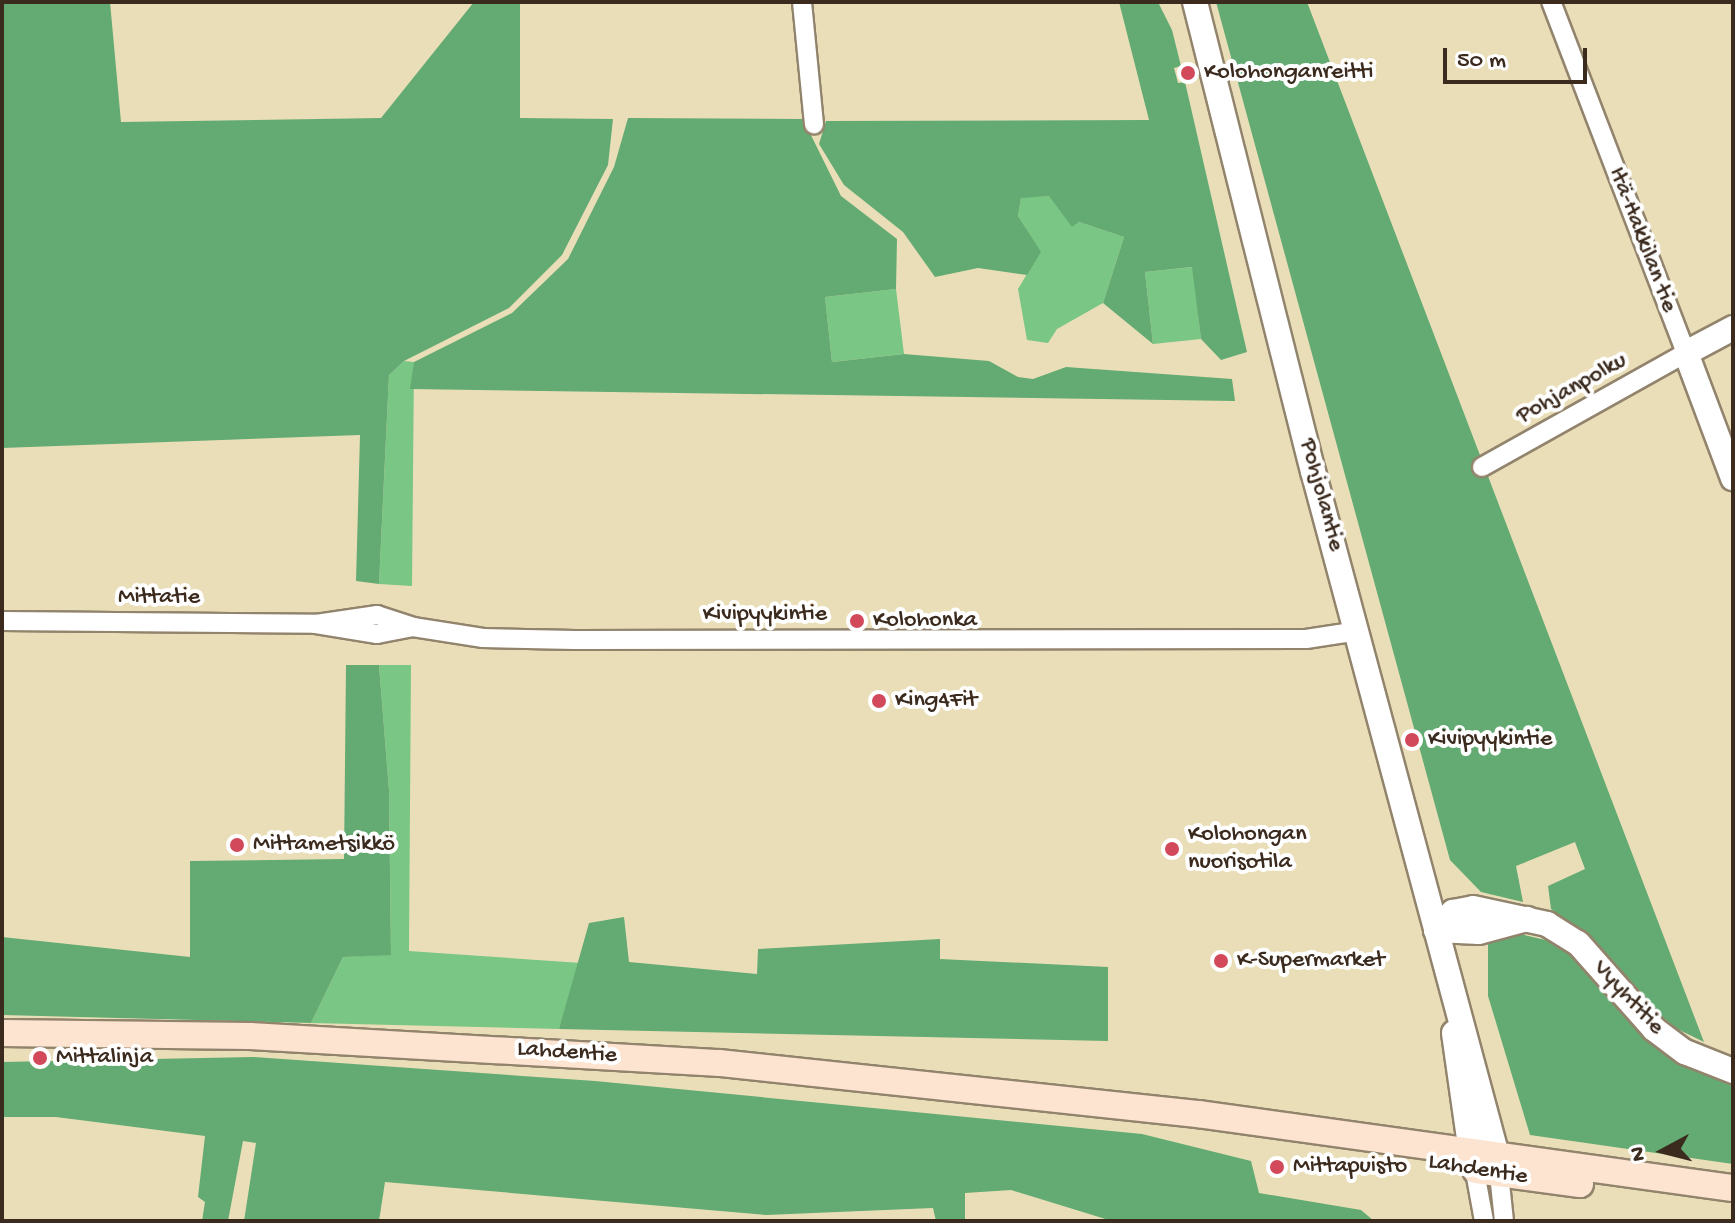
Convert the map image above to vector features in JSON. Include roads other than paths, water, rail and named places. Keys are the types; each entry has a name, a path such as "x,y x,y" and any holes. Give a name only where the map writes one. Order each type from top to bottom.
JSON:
{"main road":[{"name":"Lahdentie","path":"2,1033 250,1036 487,1047 720,1063 1130,1111 1198,1114 1733,1201"},
{"name":"Lahdentie","path":"1486,1163 1733,1188"}],"street":[{"path":"802,2 814,124"},
{"name":"Pohjolantie","path":"1195,2 1436,930 1486,1163"},
{"name":"Itä-Hakkilan tie","path":"1551,2 1733,478"},
{"path":"1686,353 1733,328"},
{"name":"Pohjanpolku","path":"1482,467 1686,353"},
{"name":"Mittatie","path":"2,621 377,624"},
{"name":"Kivipyykintie","path":"377,624 483,638 575,640 1306,639 1358,631"},
{"name":"Vyyhtitie","path":"1436,930 1479,932 1528,918 1578,943 1654,1029 1685,1052 1733,1071"},
{"path":"1484,1221 1486,1163"},
{"path":"1486,1163 1504,1221"}],"place":[{"name":"Kolohonganreitti","path":"1188,73"},
{"name":"Kolohonka","path":"857,621"},
{"name":"King4Fit","path":"879,701"},
{"name":"Kivipyykintie","path":"1412,740"},
{"name":"Mittametsikkö","path":"237,845"},
{"name":"Kolohongan nuorisotila","path":"1172,849"},
{"name":"K-Supermarket","path":"1221,961"},
{"name":"Mittalinja","path":"40,1058"},
{"name":"Mittapuisto","path":"1277,1167"}]}
